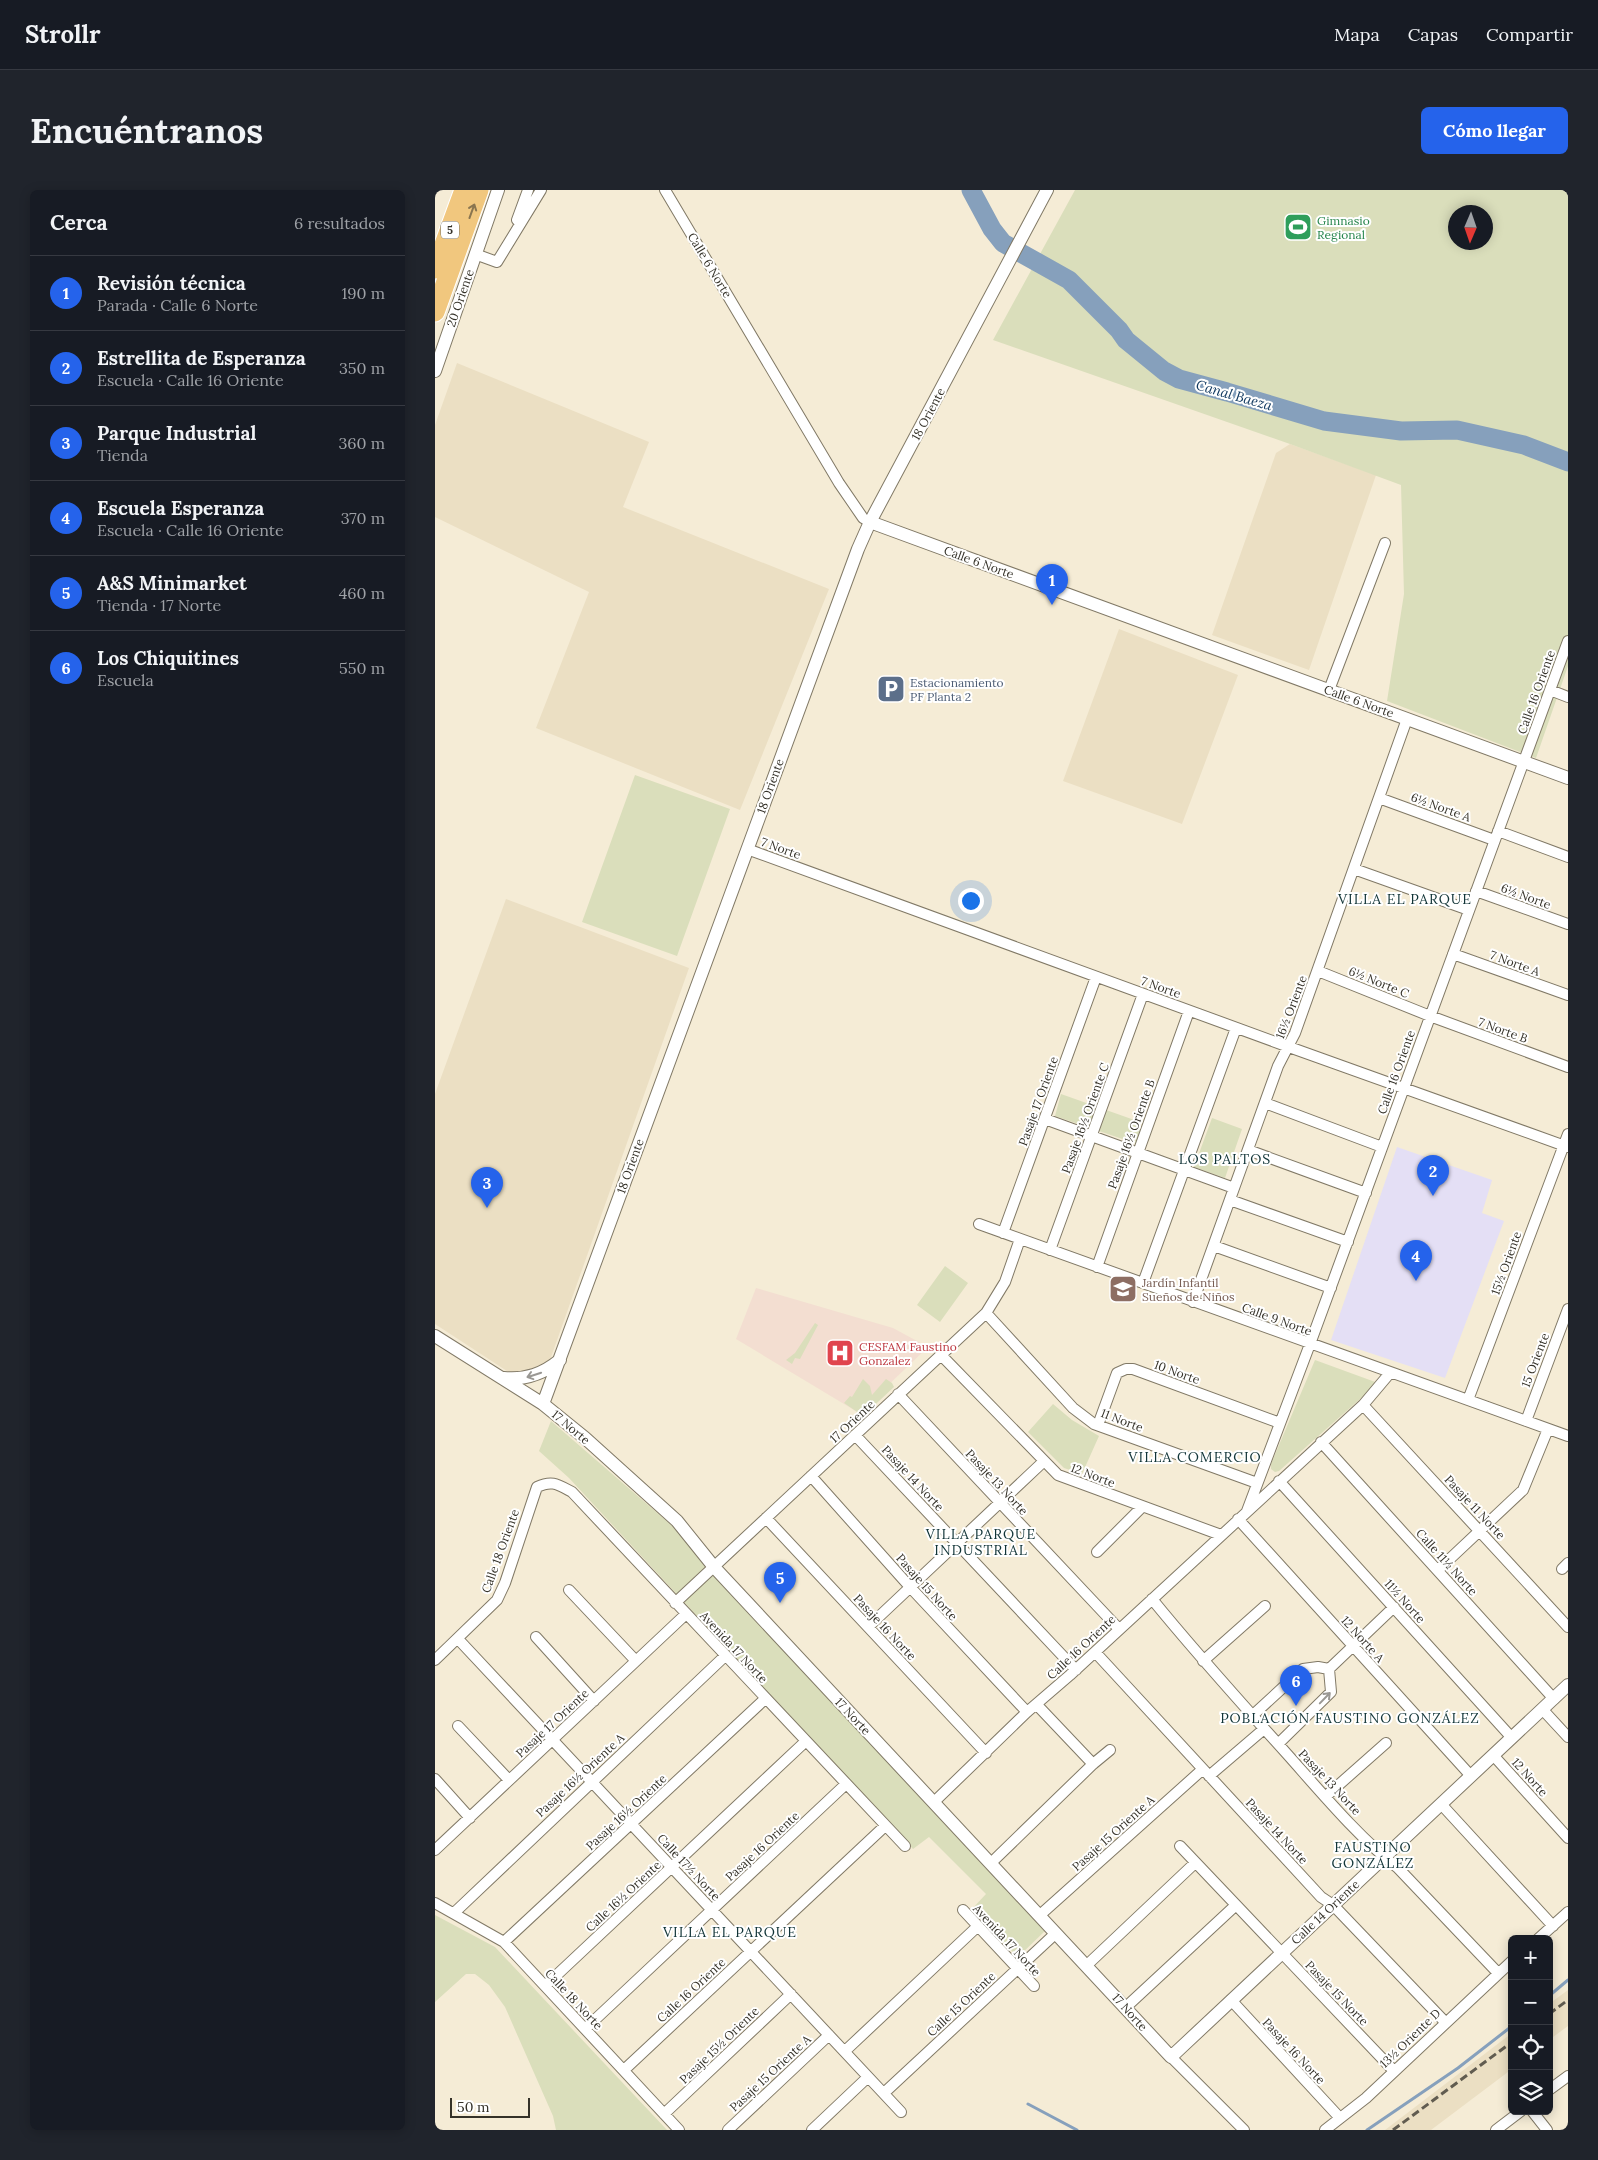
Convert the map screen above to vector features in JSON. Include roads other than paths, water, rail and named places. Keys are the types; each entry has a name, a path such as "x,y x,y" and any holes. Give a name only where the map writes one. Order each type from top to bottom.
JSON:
{"highway":[{"name":"5","path":"435,269 464,190"},
{"name":"5","path":"435,312 479,190"}],"street":[{"name":"20 Oriente","path":"435,371 498,190"},
{"path":"511,239 528,190"},
{"path":"475,254 497,262 541,190"},
{"name":"Calle 6 Norte","path":"665,190 839,483 863,518 1568,778"},
{"name":"18 Oriente","path":"543,1404 851,564 870,522 1047,190"},
{"path":"1329,690 1385,543"},
{"name":"Calle 16 Oriente","path":"1247,1511 1348,1242 1568,641"},
{"path":"1550,690 1568,697"},
{"name":"16½ Oriente","path":"1193,1302 1278,1066 1289,1047 1318,971 1407,719"},
{"name":"6½ Norte A","path":"1379,798 1568,857"},
{"name":"7 Norte","path":"747,849 1189,1011 1404,1086 1566,1146"},
{"path":"1354,869 1469,910"},
{"name":"6½ Norte","path":"1476,891 1568,924"},
{"name":"7 Norte A","path":"1453,954 1568,995"},
{"name":"6½ Norte C","path":"1318,971 1430,1016"},
{"name":"Pasaje 17 Oriente","path":"1003,1233 1096,977"},
{"name":"Pasaje 16½ Oriente C","path":"1050,1250 1143,994"},
{"name":"Pasaje 16½ Oriente B","path":"1097,1267 1189,1011"},
{"name":"7 Norte B","path":"1430,1016 1568,1067"},
{"path":"1143,1283 1236,1028"},
{"path":"1265,1103 1382,1147"},
{"path":"1045,1119 1234,1188"},
{"name":"15½ Oriente","path":"1468,1400 1566,1146 1568,1134"},
{"path":"1248,1150 1366,1193"},
{"path":"1230,1200 1348,1242"},
{"name":"Calle 9 Norte","path":"979,1224 1568,1436"},
{"name":"17 Oriente","path":"675,1603 986,1313 1005,1282 1020,1239"},
{"path":"1214,1246 1331,1288"},
{"name":"15 Oriente","path":"1526,1421 1568,1309"},
{"name":"11 Norte","path":"986,1313 1084,1418 1257,1483"},
{"name":"17 Norte","path":"435,1336 543,1404 585,1438 677,1521 714,1567 1171,2057 1244,2130"},
{"name":"12 Norte","path":"941,1355 1043,1462 1063,1478 1221,1535"},
{"path":"504,1378 519,1379 533,1376 543,1372 560,1360"},
{"name":"10 Norte","path":"1098,1424 1117,1373 1133,1369 1280,1423"},
{"name":"Calle 16 Oriente","path":"934,1802 1027,1712 1037,1705 1363,1405 1390,1373"},
{"name":"Pasaje 13 Norte","path":"898,1394 1119,1630"},
{"name":"Pasaje 11 Norte","path":"1363,1405 1568,1627"},
{"path":"1437,1570 1523,1490 1548,1429"},
{"name":"Pasaje 14 Norte","path":"855,1435 1075,1670"},
{"name":"Calle 11½ Norte","path":"1321,1442 1554,1699"},
{"path":"868,1627 1043,1462"},
{"name":"Pasaje 15 Norte","path":"811,1476 910,1587 1027,1712"},
{"name":"11½ Norte","path":"1279,1481 1512,1738"},
{"name":"Avenida 17 Norte","path":"537,1487 547,1482 572,1492 905,1846"},
{"name":"Calle 18 Oriente","path":"435,1660 493,1604 501,1593 537,1487"},
{"path":"1097,1552 1143,1507"},
{"name":"Pasaje 16 Norte","path":"766,1518 986,1753"},
{"name":"12 Norte A","path":"1238,1518 1471,1776"},
{"path":"569,1590 636,1661"},
{"name":"Pasaje 13 Norte","path":"1151,1599 1203,1661 1325,1797 1384,1857 1398,1868 1498,1973"},
{"path":"1203,1661 1265,1606"},
{"path":"1278,1744 1331,1692 1329,1669 1394,1607"},
{"name":"Pasaje 17 Oriente","path":"435,1850 686,1614"},
{"path":"536,1637 594,1701"},
{"name":"Calle 17½ Norte","path":"458,1639 901,2112"},
{"name":"Pasaje 14 Norte","path":"1095,1652 1321,1897 1333,1905 1445,2022"},
{"name":"Pasaje 16½ Oriente A","path":"454,1913 725,1656"},
{"path":"1252,1716 1303,1669 1318,1667 1329,1669"},
{"name":"Calle 14 Oriente","path":"1171,2057 1568,1685"},
{"name":"Pasaje 16½ Oriente","path":"504,1942 765,1699"},
{"path":"1037,1705 1093,1764"},
{"path":"1543,1710 1568,1737"},
{"path":"458,1726 509,1780"},
{"name":"Pasaje 15 Oriente A","path":"1040,1916 1206,1772 1264,1729"},
{"name":"Calle 16½ Oriente","path":"545,1986 806,1741"},
{"path":"1325,1797 1386,1743"},
{"path":"991,1863 1093,1764 1110,1750"},
{"name":"12 Norte","path":"1493,1755 1568,1838"},
{"path":"435,1779 470,1818"},
{"name":"Pasaje 16 Oriente","path":"585,2029 846,1784"},
{"path":"1441,1804 1553,1926"},
{"name":"Calle 16 Oriente","path":"624,2070 885,1826"},
{"name":"Pasaje 15 Norte","path":"1180,1846 1395,2070"},
{"path":"1087,1965 1195,1862"},
{"name":"Calle 18 Norte","path":"435,1903 504,1942 679,2130"},
{"path":"1126,2007 1236,1905"},
{"name":"Avenida 17 Norte","path":"963,1910 1034,1986"},
{"path":"1543,1935 1568,1912"},
{"path":"845,2052 978,1926"},
{"name":"Calle 15 Oriente","path":"884,2093 1056,1933"},
{"name":"13½ Oriente D","path":"1325,2130 1366,2098 1508,1964"},
{"name":"Pasaje 15½ Oriente","path":"665,2114 791,1994"},
{"name":"Pasaje 16 Norte","path":"1231,2000 1340,2118"},
{"name":"Pasaje 15 Oriente A","path":"728,2130 829,2035"},
{"path":"1553,2087 1568,2076"},
{"path":"812,2130 868,2077"},
{"path":"1496,2130 1516,2115"},
{"path":"1535,2115 1547,2130"}],"waterway":[{"name":"Canal Baeza","path":"971,190 992,229 1003,243 1069,280 1119,330 1126,340 1164,371 1179,379 1324,421 1401,431 1457,430 1524,445 1568,462"},
{"path":"1553,1993 1568,1980"},
{"path":"1367,2130 1458,2068 1508,2029"},
{"path":"1028,2104 1077,2130"}],"railway":[{"path":"1553,2011 1568,2000"},
{"path":"1393,2130 1508,2045"}],"place":[{"name":"Gimnasio Regional","path":"1298,227"},
{"name":"Revisión técnica","path":"1052,605"},
{"name":"Estacionamiento PF Planta 2","path":"891,689"},
{"name":"Estrellita de Esperanza","path":"1433,1196"},
{"name":"Parque Industrial","path":"487,1208"},
{"name":"Escuela Esperanza","path":"1416,1281"},
{"name":"Jardín Infantil Sueños de Niños","path":"1123,1289"},
{"name":"CESFAM Faustino Gonzalez","path":"840,1353"},
{"name":"A&S Minimarket","path":"780,1603"},
{"name":"Los Chiquitines","path":"1296,1706"}],"district":[{"name":"VILLA EL PARQUE","path":"1405,899"},
{"name":"LOS PALTOS","path":"1225,1159"},
{"name":"VILLA COMERCIO","path":"1195,1457"},
{"name":"VILLA PARQUE INDUSTRIAL","path":"981,1542"},
{"name":"POBLACIÓN FAUSTINO GONZÁLEZ","path":"1350,1718"},
{"name":"FAUSTINO GONZÁLEZ","path":"1373,1855"},
{"name":"VILLA EL PARQUE","path":"730,1932"}]}
